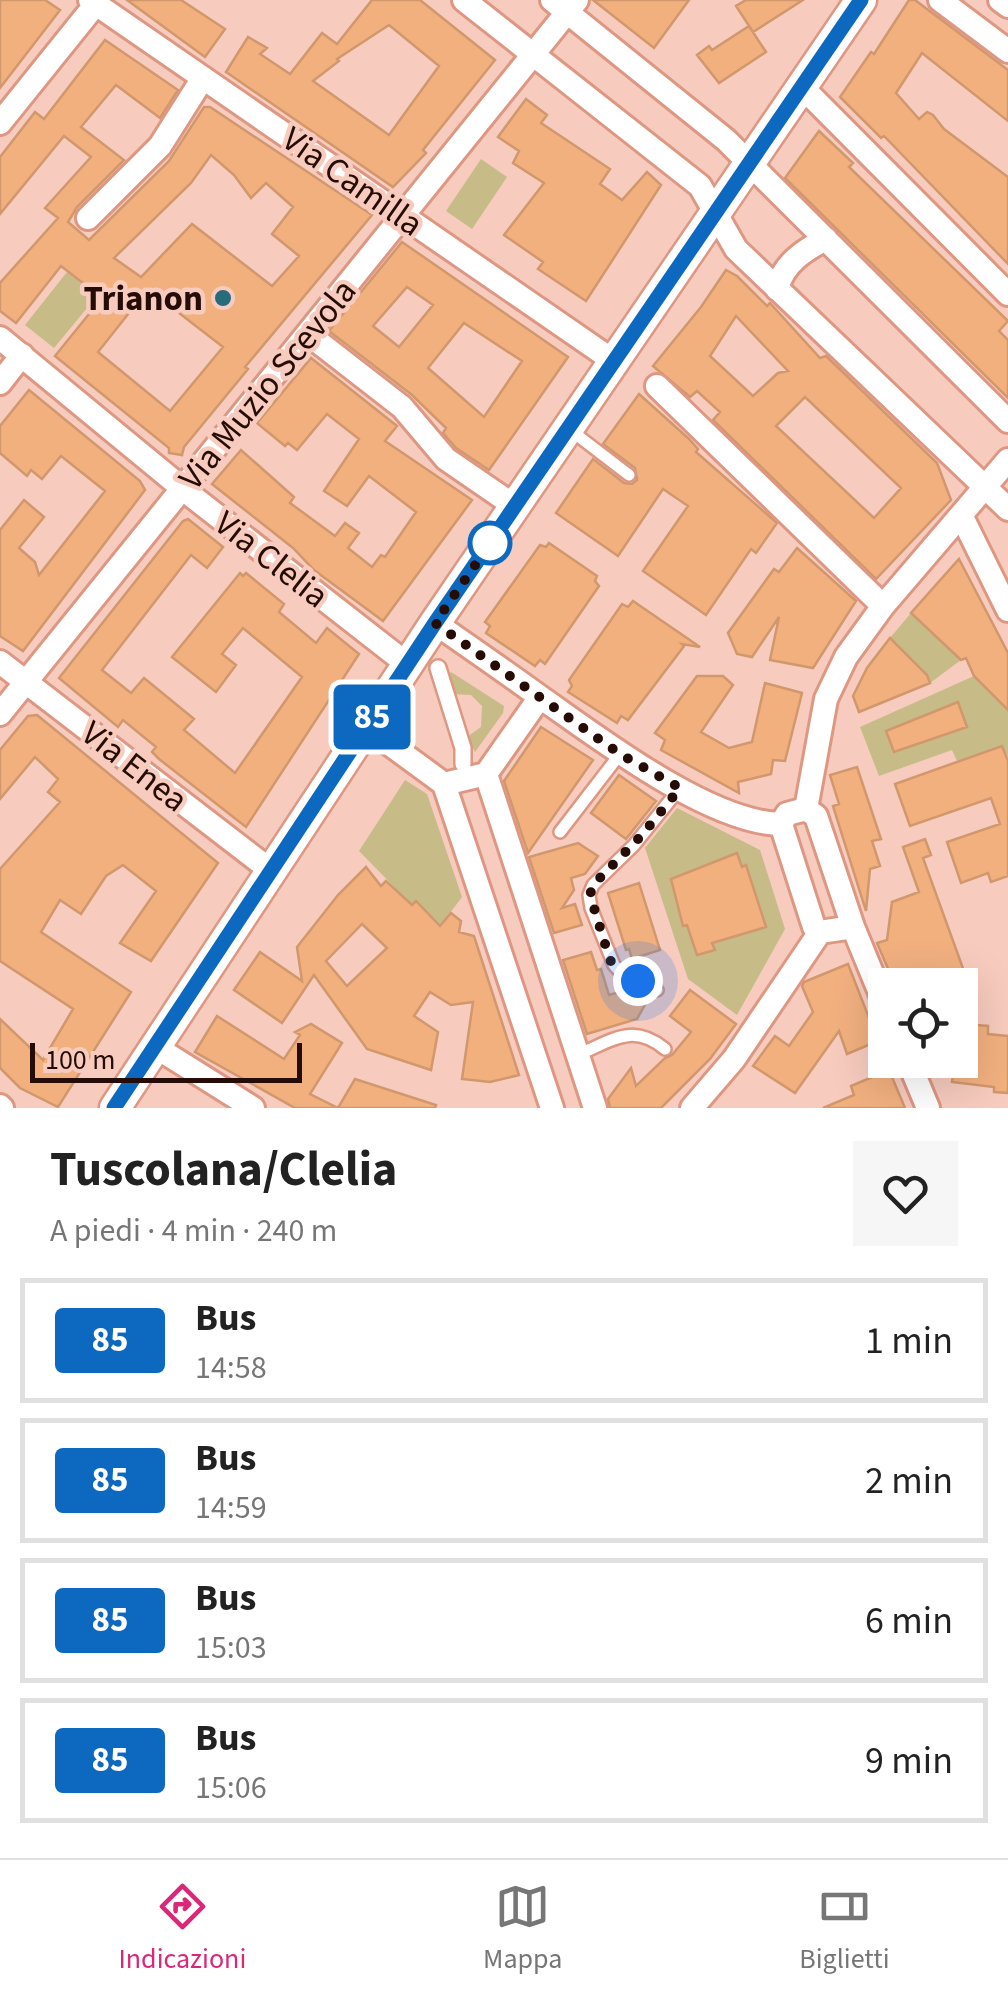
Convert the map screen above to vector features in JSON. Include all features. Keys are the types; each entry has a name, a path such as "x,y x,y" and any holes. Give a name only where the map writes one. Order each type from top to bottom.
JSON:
{"main road":[{"path":"114,1108 435,623 861,0"}],"street":[{"path":"464,0 700,186 736,249 1008,509"},
{"path":"940,0 1008,51"},
{"path":"1000,0 1008,6"},
{"path":"0,123 95,1"},
{"name":"Via Camilla","path":"95,1 402,215 618,358"},
{"path":"566,4 726,140 1008,420"},
{"name":"Via Muzio Scevola","path":"0,714 533,54 566,4"},
{"path":"88,218 160,146 203,78"},
{"path":"803,88 1008,294"},
{"path":"777,290 786,269 806,250 826,239"},
{"path":"308,334 402,407 446,459 516,507"},
{"name":"Via Clelia","path":"0,338 408,664"},
{"path":"0,382 22,355"},
{"path":"657,386 883,606"},
{"path":"806,808 814,750 829,690 852,647 1008,460"},
{"path":"962,517 1008,610"},
{"path":"435,623 620,754 680,788 753,820 781,824"},
{"name":"Via Enea","path":"0,662 270,870"},
{"path":"438,668 463,748 463,764"},
{"path":"366,726 405,767 444,784 486,774 540,697"},
{"path":"486,774 595,1108"},
{"path":"444,784 552,1108"},
{"path":"806,808 787,814 781,824 812,924 820,932"},
{"path":"806,808 816,816 870,968"},
{"path":"692,1108 750,1036 820,932 852,925"},
{"path":"154,1046 253,1108"},
{"path":"916,1078 928,1108"}],"lane":[{"path":"569,429 628,475"},
{"path":"560,832 620,754"},
{"path":"658,990 618,970 608,954 590,895 593,885 642,835 680,788"},
{"path":"577,1055 638,1034 649,1036 665,1049"}],"shaded area":[{"path":"481,159 507,177 472,229 446,211"},
{"path":"67,272 97,296 54,348 25,325"},
{"path":"911,613 961,660 930,683 927,675 890,638"},
{"path":"451,672 504,706 475,752 467,737 481,727 482,706 471,695 453,694 448,675"},
{"path":"974,676 1008,710 1008,757 1002,746 957,761 952,750 879,776 860,727"},
{"path":"405,780 427,794 462,897 440,926 417,901 412,905 359,851"},
{"path":"677,808 760,850 785,929 737,1015 688,979 645,848"}],"building":[{"path":"0,0 45,0 60,10 0,88"},
{"path":"127,0 181,0 225,29 205,57"},
{"path":"372,0 420,0 495,60 423,150 426,153 393,187 226,72 248,37 267,48 260,54 290,74 322,33 337,44","holes":["389,25 439,66 389,135 313,81 337,59"]},
{"path":"593,0 689,0 654,48"},
{"path":"746,0 803,0 753,32 736,6"},
{"path":"909,0 915,0 1008,70 1008,121 922,53 896,93 919,119 927,112 933,115 944,129 1008,177 1008,264 884,136 881,138 840,97"},
{"path":"749,26 766,52 719,83 697,55"},
{"path":"105,40 178,90 160,118 116,85 81,127 124,160 77,207 68,222 89,240 169,161 204,107 210,107 372,215 245,367 248,369 184,447 182,455 169,453 169,448 55,356 102,298 61,266 16,323 0,311 0,283 58,218 45,208 91,157 64,136 0,214 0,157 35,112 44,119","holes":["211,155 234,175 251,198 266,183 293,207 272,234 299,256 272,286 192,224 141,277 114,258 191,183","148,289 223,347 170,411 98,352"]},
{"path":"526,99 547,115 541,123 610,169 600,184 622,200 647,172 661,185 586,301 538,269 543,262 504,235 544,183 513,163 519,151 498,137"},
{"path":"819,131 853,163 849,167 1008,321 999,331 1008,340 1008,398 785,178"},
{"path":"402,242 568,357 489,470 456,448 443,433 446,428 412,395 329,331","holes":["407,287 433,305 399,347 373,326","464,323 522,361 484,417 428,368"]},
{"path":"726,270 737,276 767,306 770,303 820,358 826,356 937,463 951,500 876,579 713,420 720,412 697,391 690,397 653,366","holes":["736,316 788,371 778,373 753,396 710,356","805,397 901,488 874,518 776,426"]},
{"path":"311,358 397,426 385,441 472,500 383,621 314,570 293,548 212,484 241,450 294,497 290,503 335,536 345,523 359,533 348,548 372,567 381,555 385,557 416,512 369,476 347,506 324,491 359,439 327,414 297,450 288,443 285,446 257,423"},
{"path":"29,390 140,481 145,490 23,651 0,636 0,530 24,500 44,517 19,548 35,562 39,575 105,491 61,456 42,479 31,470 27,476 0,453 0,426"},
{"path":"639,394 689,439 698,449 696,452 777,523 756,553 751,549 706,615 643,571 688,506 663,489 618,556 556,513 593,459 624,483 637,480 635,468 603,444"},
{"path":"188,519 223,547 207,568 191,555 102,670 131,693 144,678 194,719 184,730 235,773 302,677 243,628 222,654 236,665 216,692 172,657 240,573 246,573 284,604 279,612 316,643 327,628 359,654 246,827 159,759 152,752 156,747 123,720 118,727 59,678"},
{"path":"549,543 597,576 599,586 545,664 540,660 535,666 486,633 490,626 485,622 540,545 546,547"},
{"path":"797,548 856,601 813,668 770,660 779,617 752,657 737,654 728,633 774,569 779,572"},
{"path":"959,559 1008,653 1008,710 974,676 966,658 961,660 911,613"},
{"path":"633,601 700,647 682,644 628,720 621,716 617,723 568,692 572,686 569,680 622,604 628,607"},
{"path":"890,638 927,675 930,683 859,712 853,696 867,668"},
{"path":"697,676 723,676 733,685 701,732 729,748 752,742 765,683 802,693 785,761 773,760 771,774 738,782 739,793 661,750 665,740 655,733"},
{"path":"958,702 967,727 894,752 886,731"},
{"path":"37,715 218,863 151,961 120,943 156,891 123,865 106,876 81,914 60,900 41,932 131,992 58,1107 20,1088 0,1068 0,1019 43,1060 73,1009 0,961 0,869 60,802 48,792 58,779 35,757 0,799 0,750 28,716"},
{"path":"541,727 593,760 528,853 504,781"},
{"path":"1002,746 1008,761 1008,876 991,882 988,873 961,883 947,842 1000,824 991,798 910,826 895,784"},
{"path":"857,767 881,839 872,841 880,866 870,869 866,911 833,806 839,804 830,775"},
{"path":"619,775 656,801 626,839 591,813"},
{"path":"925,839 931,855 923,858 963,968 888,968 877,943 887,940 892,902 919,892 903,847"},
{"path":"578,843 598,856 585,874 571,878 574,890 562,908 575,904 582,925 554,933 529,857"},
{"path":"737,853 742,867 746,865 766,927 712,943 715,950 697,955 687,925 683,926 671,879"},
{"path":"366,867 381,886 386,881 412,905 416,901 440,926 451,913 461,921 459,932 474,936 519,1075 490,1082 462,1079 473,1002 451,1005 430,992 414,1016 438,1032 431,1070 367,1049 314,975 282,1023 234,990 260,952 302,981 297,947","holes":["362,924 387,948 347,986 326,961"]},
{"path":"639,883 660,950 632,959 608,893"},
{"path":"591,952 609,995 627,990 647,1001 637,1019 587,1034 563,960"},
{"path":"848,964 868,1015 868,1045 847,1054 839,1031 795,1093 753,1066 775,1036 789,1046 813,1012 802,986"},
{"path":"690,990 736,1024 710,1059 661,1108 610,1108 608,1099 631,1068 636,1086 672,1055 691,1032 670,1016"},
{"path":"217,1016 284,1059 300,1035 295,1032 311,1024 342,1043 310,1094 338,1108 295,1108 195,1052"},
{"path":"978,1025 988,1026 988,1034 1008,1036 1008,1093 994,1092 994,1087 952,1082 953,1078 978,1078"},
{"path":"870,1078 892,1078 905,1108 823,1108 854,1095 851,1086"},
{"path":"355,1079 436,1105 435,1108 338,1108"}],"bus line":[{"name":"85","path":"114,1108 435,623 861,0"}],"place":[{"name":"Trianon","path":"223,298"}],"route":[{"path":"490,543 498,532 435,623 620,754 680,788 627,852 593,885 590,895 610,960 618,970 638,981"}]}
